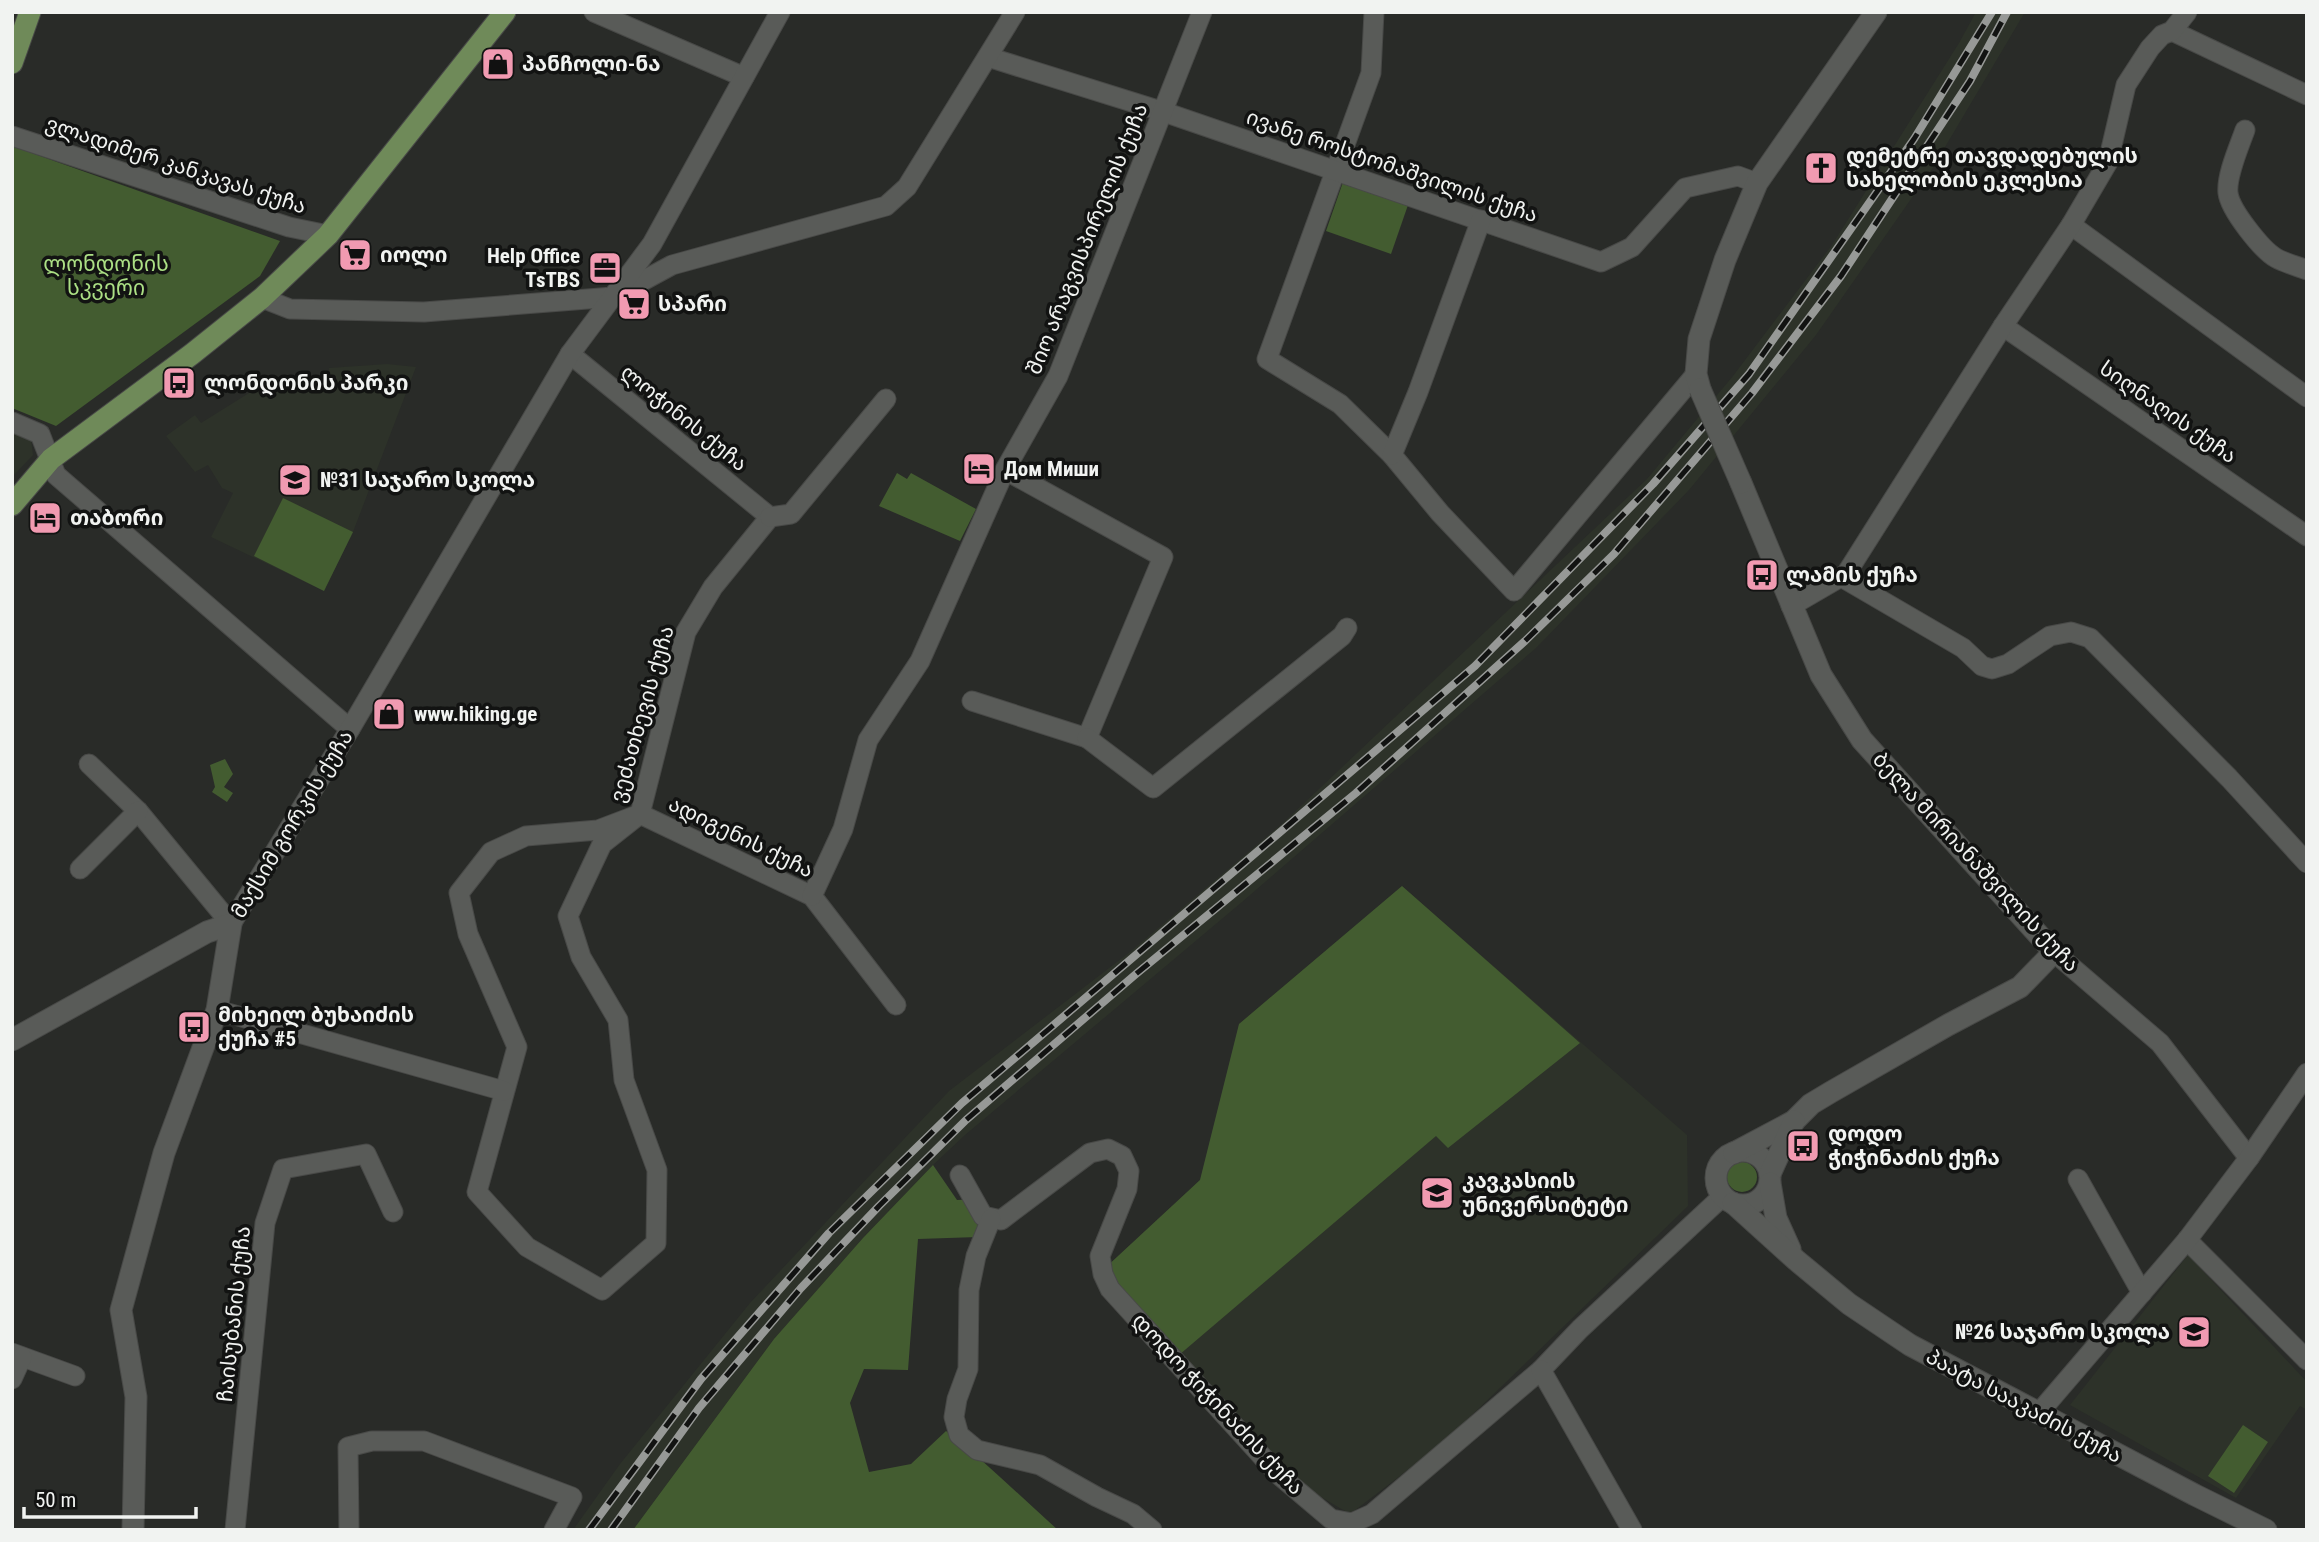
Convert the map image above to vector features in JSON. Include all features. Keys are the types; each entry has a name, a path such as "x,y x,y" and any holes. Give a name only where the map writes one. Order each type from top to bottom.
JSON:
{"main road":[{"path":"12,63 30,12"},
{"path":"12,505 51,459 262,298 328,235 505,12"}],"street":[{"path":"594,12 744,77"},
{"name":"მაქსიმ გორკის ქუჩა","path":"12,1040 207,932 232,924 570,354 652,244 780,12"},
{"path":"262,298 290,309 424,312 613,297 672,265 886,206 907,187 1015,12"},
{"name":"შიო არაგვისპირელის ქუჩა","path":"812,896 843,829 868,740 920,661 1004,470 1058,376 1202,12"},
{"path":"1374,12 1371,74 1267,359 1340,404 1392,455 1440,513 1514,591 1698,381 1699,339 1708,305 1758,183 1876,12"},
{"path":"1791,606 1843,578 2003,326 2071,225 2108,162 2126,85 2150,48 2162,35 2172,31 2187,12"},
{"path":"2172,31 2307,95"},
{"name":"ივანე როსტომაშვილის ქუჩა","path":"988,57 1164,112 1601,262 1632,247 1685,188 1738,176 1758,183"},
{"path":"2245,130 2229,182 2228,195 2236,211 2263,248 2277,258 2307,270"},
{"name":"ვლადიმერ კანკავას ქუჩა","path":"12,136 289,227 328,235"},
{"path":"1392,455 1481,220"},
{"path":"2071,225 2307,397"},
{"name":"სიღნაღის ქუჩა","path":"2003,326 2307,536"},
{"name":"ლოჭინის ქუჩა","path":"570,354 770,517"},
{"name":"ბელა მირიანაშვილის ქუჩა","path":"1698,381 1821,675 1862,740 2054,952 2160,1043 2249,1158"},
{"path":"770,517 791,514 886,399"},
{"path":"12,422 40,434 56,475 349,729"},
{"path":"1004,470 1163,557 1087,738"},
{"name":"ვეძათხევის ქუჩა","path":"503,1091 477,1192 527,1247 602,1290 656,1242 657,1170 624,1080 618,1020 581,957 568,916 602,844 640,814 686,632 713,587 770,517"},
{"path":"1843,578 1963,648 1982,666 1992,669 2008,664 2050,636 2071,632 2090,638 2228,778 2307,863"},
{"path":"972,701 1087,738 1153,788 1342,636 1347,628"},
{"path":"89,764 138,811 232,924 217,1010 164,1153 121,1310 136,1398 135,1508 131,1530"},
{"path":"80,869 138,811"},
{"path":"217,1010 503,1091 517,1047 468,934 459,892 491,852 526,836 598,830 640,814"},
{"name":"ადიგენის ქუჩა","path":"640,814 812,896 897,1005"},
{"path":"1794,1121 1760,1199 1752,1204 1728,1200 1716,1182 1717,1171 1726,1157 1794,1121 1811,1104 1831,1092 2020,987 2054,952"},
{"path":"2038,1413 2187,1240 2249,1158 2307,1073"},
{"name":"დოდო ჭიჭინაძის ქუჩა","path":"990,1219 1001,1220 1090,1153 1108,1149 1122,1156 1129,1171 1127,1189 1101,1256 1103,1274 1110,1289 1279,1475 1331,1518 1352,1524 1372,1514 1541,1370 1580,1329 1728,1200"},
{"path":"1734,1153 1743,1151 1760,1158 1770,1179"},
{"name":"ჩაისუბანის ქუჩა","path":"236,1530 265,1223 283,1169 366,1154 393,1212"},
{"path":"960,1175 983,1216 990,1219 976,1256 969,1290 968,1369 957,1399 954,1417 959,1435 977,1450 1040,1465 1133,1514 1152,1530"},
{"name":"პაატა სააკაძის ქუჩა","path":"1770,1179 1776,1218 1796,1260"},
{"path":"2078,1179 2142,1293"},
{"name":"პაატა სააკაძის ქუჩა","path":"1728,1200 1849,1304 1910,1345 2266,1530"},
{"path":"2187,1240 2307,1360"},
{"path":"12,1379 17,1355 75,1376"},
{"path":"1541,1370 1632,1530"},
{"path":"349,1530 348,1447 372,1441 424,1441 572,1497 554,1530"}],"shaded area":[{"path":"1976,12 2025,12 1932,169 1816,335 1689,490 1536,648 933,1165 863,1238 774,1339 633,1530 573,1530 620,1464 750,1303 949,1091 1130,952 1283,823 1647,479 1733,376 1832,245"},
{"name":"№31 საჯარო სკოლა","path":"387,364 416,367 353,532 324,591 211,537 233,493 222,488 208,465 195,472 166,436 195,415 201,423 249,393 301,379 330,379 329,368"},
{"path":"12,431 31,439 33,455 12,477"},
{"name":"კავკასიის უნივერსიტეტი","path":"1402,886 1687,1135 1688,1206 1442,1444 1350,1514 1299,1484 1104,1269 1200,1180 1239,1024"},
{"name":"№26 საჯარო სკოლა","path":"2188,1255 2307,1382 2307,1410 2300,1406 2236,1498 2070,1405"}],"green space":[{"name":"ლონდონის სკვერი","path":"12,146 280,241 260,276 56,426 12,408"},
{"path":"1343,182 1408,205 1391,254 1326,231"},
{"path":"897,473 907,479 911,473 976,509 960,541 879,506"},
{"path":"283,498 353,532 324,591 254,556"},
{"path":"225,759 233,774 224,787 233,793 227,802 212,792 215,787 210,765"},
{"path":"1402,886 1580,1043 1448,1148 1436,1136 1179,1355 1104,1269 1200,1180 1239,1024"},
{"path":"1742,1162 1753,1166 1757,1177 1753,1188 1742,1192 1731,1188 1727,1177 1731,1166"},
{"path":"933,1165 957,1200 980,1199 978,1237 918,1239 908,1370 864,1369 850,1403 869,1472 911,1464 946,1431 1058,1530 633,1530 774,1339 863,1238"},
{"path":"2243,1425 2268,1442 2234,1493 2208,1476"}],"railway":[{"path":"589,1530 701,1379 829,1233 962,1103 1475,666 1653,484 1749,374 1914,139 1992,12"},
{"path":"611,1530 699,1408 801,1288 966,1120 1136,974 1356,793 1525,641 1614,554 1752,393 1841,276 1970,81 2007,12"}],"place":[{"name":"პანჩოლი-ნა","path":"498,64"},
{"name":"დემეტრე თავდადებულის სახელობის ეკლესია","path":"1821,168"},
{"name":"იოლი","path":"355,255"},
{"name":"Help Office TsTBS","path":"605,268"},
{"name":"სპარი","path":"634,304"},
{"name":"ლონდონის პარკი","path":"179,383"},
{"name":"Дом Миши","path":"979,469"},
{"name":"№31 საჯარო სკოლა","path":"295,480"},
{"name":"თაბორი","path":"45,518"},
{"name":"ლამის ქუჩა","path":"1762,575"},
{"name":"www.hiking.ge","path":"389,714"},
{"name":"მიხეილ ბუხაიძის ქუჩა #5","path":"194,1027"},
{"name":"დოდო ჭიჭინაძის ქუჩა","path":"1803,1146"},
{"name":"კავკასიის უნივერსიტეტი","path":"1437,1193"},
{"name":"№26 საჯარო სკოლა","path":"2194,1332"}]}
